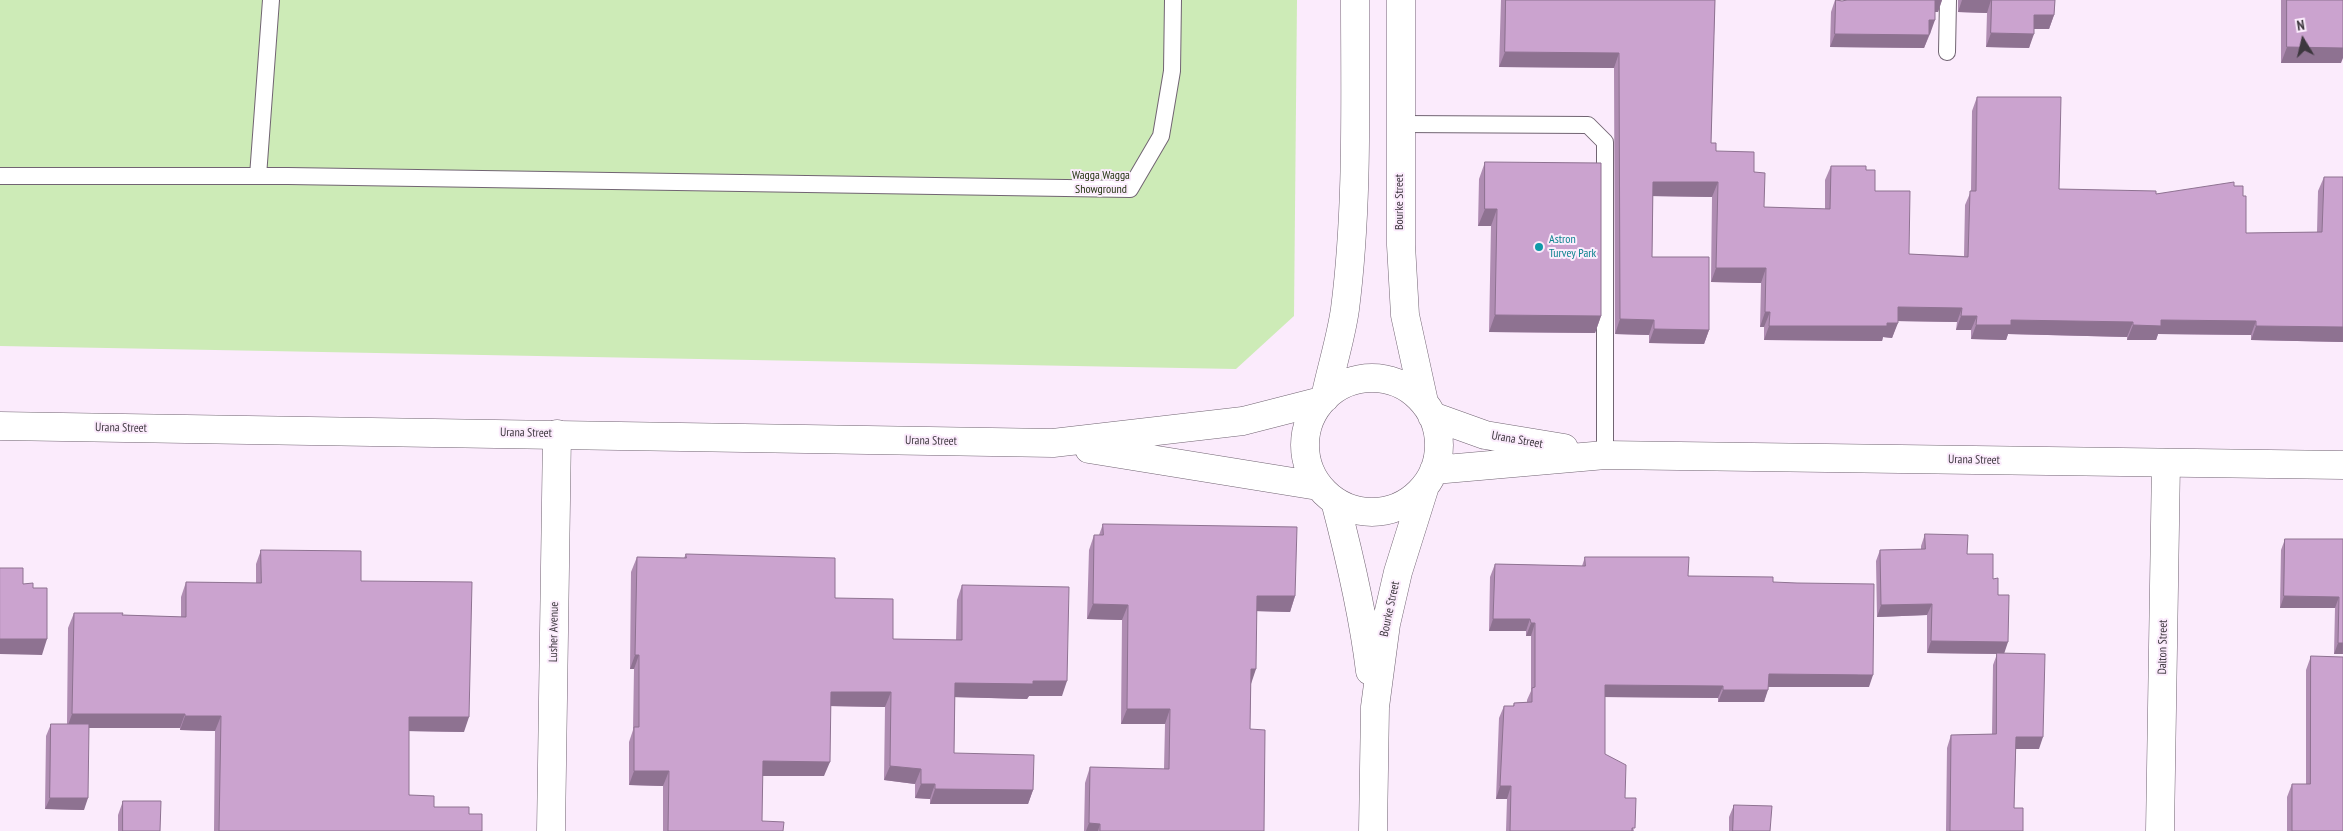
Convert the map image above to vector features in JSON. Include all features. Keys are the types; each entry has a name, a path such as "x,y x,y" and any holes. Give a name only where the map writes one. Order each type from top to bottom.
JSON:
{"street":[{"path":"1323,399 1345,311 1349,269 1354,167 1355,0"},
{"name":"Bourke Street","path":"1401,0 1401,245 1405,315 1428,409"},
{"path":"1363,378 1384,379 1406,387 1428,409 1438,434 1439,452 1430,478 1407,502 1384,511 1366,512 1350,508 1327,493 1310,470 1305,452 1306,434 1311,416 1323,399 1342,385 1363,378"},
{"name":"Urana Street","path":"0,426 557,434 1052,444 1237,422 1323,399"},
{"name":"Urana Street","path":"1428,409 1485,435 1605,455"},
{"name":"Lusher Avenue","path":"551,831 557,434"},
{"name":"Urana Street","path":"1052,444 1327,493"},
{"name":"Urana Street","path":"1430,478 1605,455 2343,465"},
{"name":"Dalton Street","path":"2160,831 2166,463"},
{"name":"Bourke Street","path":"1373,831 1375,707 1386,624 1398,572 1430,478"},
{"name":"Bourke Street","path":"1327,493 1362,614 1375,707"}],"lane":[{"path":"258,176 271,0"},
{"path":"0,176 258,176 1130,189 1161,136 1172,71 1173,0"},
{"path":"1948,0 1948,52"},
{"path":"1400,124 1588,125 1605,142 1605,455"}],"green space":[{"name":"Wagga Wagga Showground","path":"0,0 1297,0 1294,316 1236,369 0,346"}],"building":[{"path":"1506,0 1715,0 1711,143 1716,143 1716,151 1754,152 1754,172 1765,173 1764,207 1830,209 1831,166 1866,166 1866,170 1875,170 1875,191 1910,191 1909,254 1968,257 1970,191 1976,191 1977,97 2061,97 2059,189 2156,191 2156,194 2234,182 2234,186 2243,186 2243,196 2246,196 2246,233 2322,232 2324,177 2343,177 2343,327 2256,326 2256,321 2161,320 2161,326 2133,325 2133,322 2011,320 2011,325 1976,325 1977,316 1961,316 1962,308 1898,307 1898,323 1887,323 1887,326 1769,326 1770,312 1765,312 1766,268 1716,268 1718,182 1653,182 1652,257 1709,257 1709,330 1654,329 1654,320 1620,319 1619,53 1505,52"},
{"path":"1836,0 1935,0 1935,20 1929,20 1929,35 1835,34"},
{"path":"1992,0 2055,0 2054,15 2034,15 2034,34 1991,33"},
{"path":"2287,0 2343,0 2343,48 2287,47"},
{"name":"Astron Turvey Park","path":"1485,162 1601,163 1601,316 1495,315 1497,209 1485,209"},
{"path":"1103,524 1297,527 1295,596 1257,596 1256,669 1251,669 1250,729 1265,730 1264,831 1100,831 1100,824 1089,823 1090,767 1169,769 1170,709 1127,709 1128,605 1093,604 1094,535 1103,535"},
{"path":"1925,534 1968,535 1967,554 1993,554 1993,579 1998,578 1998,595 2009,595 2008,642 1931,641 1932,604 1881,605 1880,550 1925,549"},
{"path":"2285,539 2343,539 2343,643 2338,643 2339,597 2284,596"},
{"path":"261,550 361,551 361,581 472,582 469,717 409,717 409,795 434,796 434,807 469,807 469,814 482,814 482,831 219,831 221,716 185,716 185,714 72,714 74,613 123,613 122,615 186,617 186,582 261,583"},
{"path":"686,554 835,558 835,598 893,599 893,639 962,640 962,585 1069,587 1067,681 1033,681 1033,684 955,683 954,753 1034,755 1033,790 935,789 935,784 921,784 921,769 890,766 891,692 831,692 830,762 763,761 762,821 784,822 783,831 668,831 669,771 634,771 634,727 639,727 639,655 635,655 637,557 686,558"},
{"path":"1585,557 1689,557 1688,576 1773,577 1773,582 1874,584 1873,675 1769,674 1768,690 1723,690 1723,686 1605,685 1605,754 1626,765 1625,798 1636,798 1635,828 1632,828 1632,831 1510,831 1511,786 1500,786 1504,706 1514,706 1514,703 1532,702 1532,688 1535,687 1535,623 1531,623 1530,619 1493,619 1495,564 1585,566"},
{"path":"0,568 23,568 23,584 33,583 33,588 47,588 47,639 0,639"},
{"path":"1997,653 2045,654 2043,737 2016,737 2014,808 2023,808 2023,831 1950,831 1951,735 1996,734"},
{"path":"2311,656 2343,657 2343,831 2292,831 2292,784 2310,784"},
{"path":"51,724 89,724 88,798 50,798"},
{"path":"123,801 161,801 160,831 123,831"},
{"path":"1734,805 1772,806 1770,831 1733,831"}],"place":[{"name":"Astron Turvey Park","path":"1539,247"}]}
